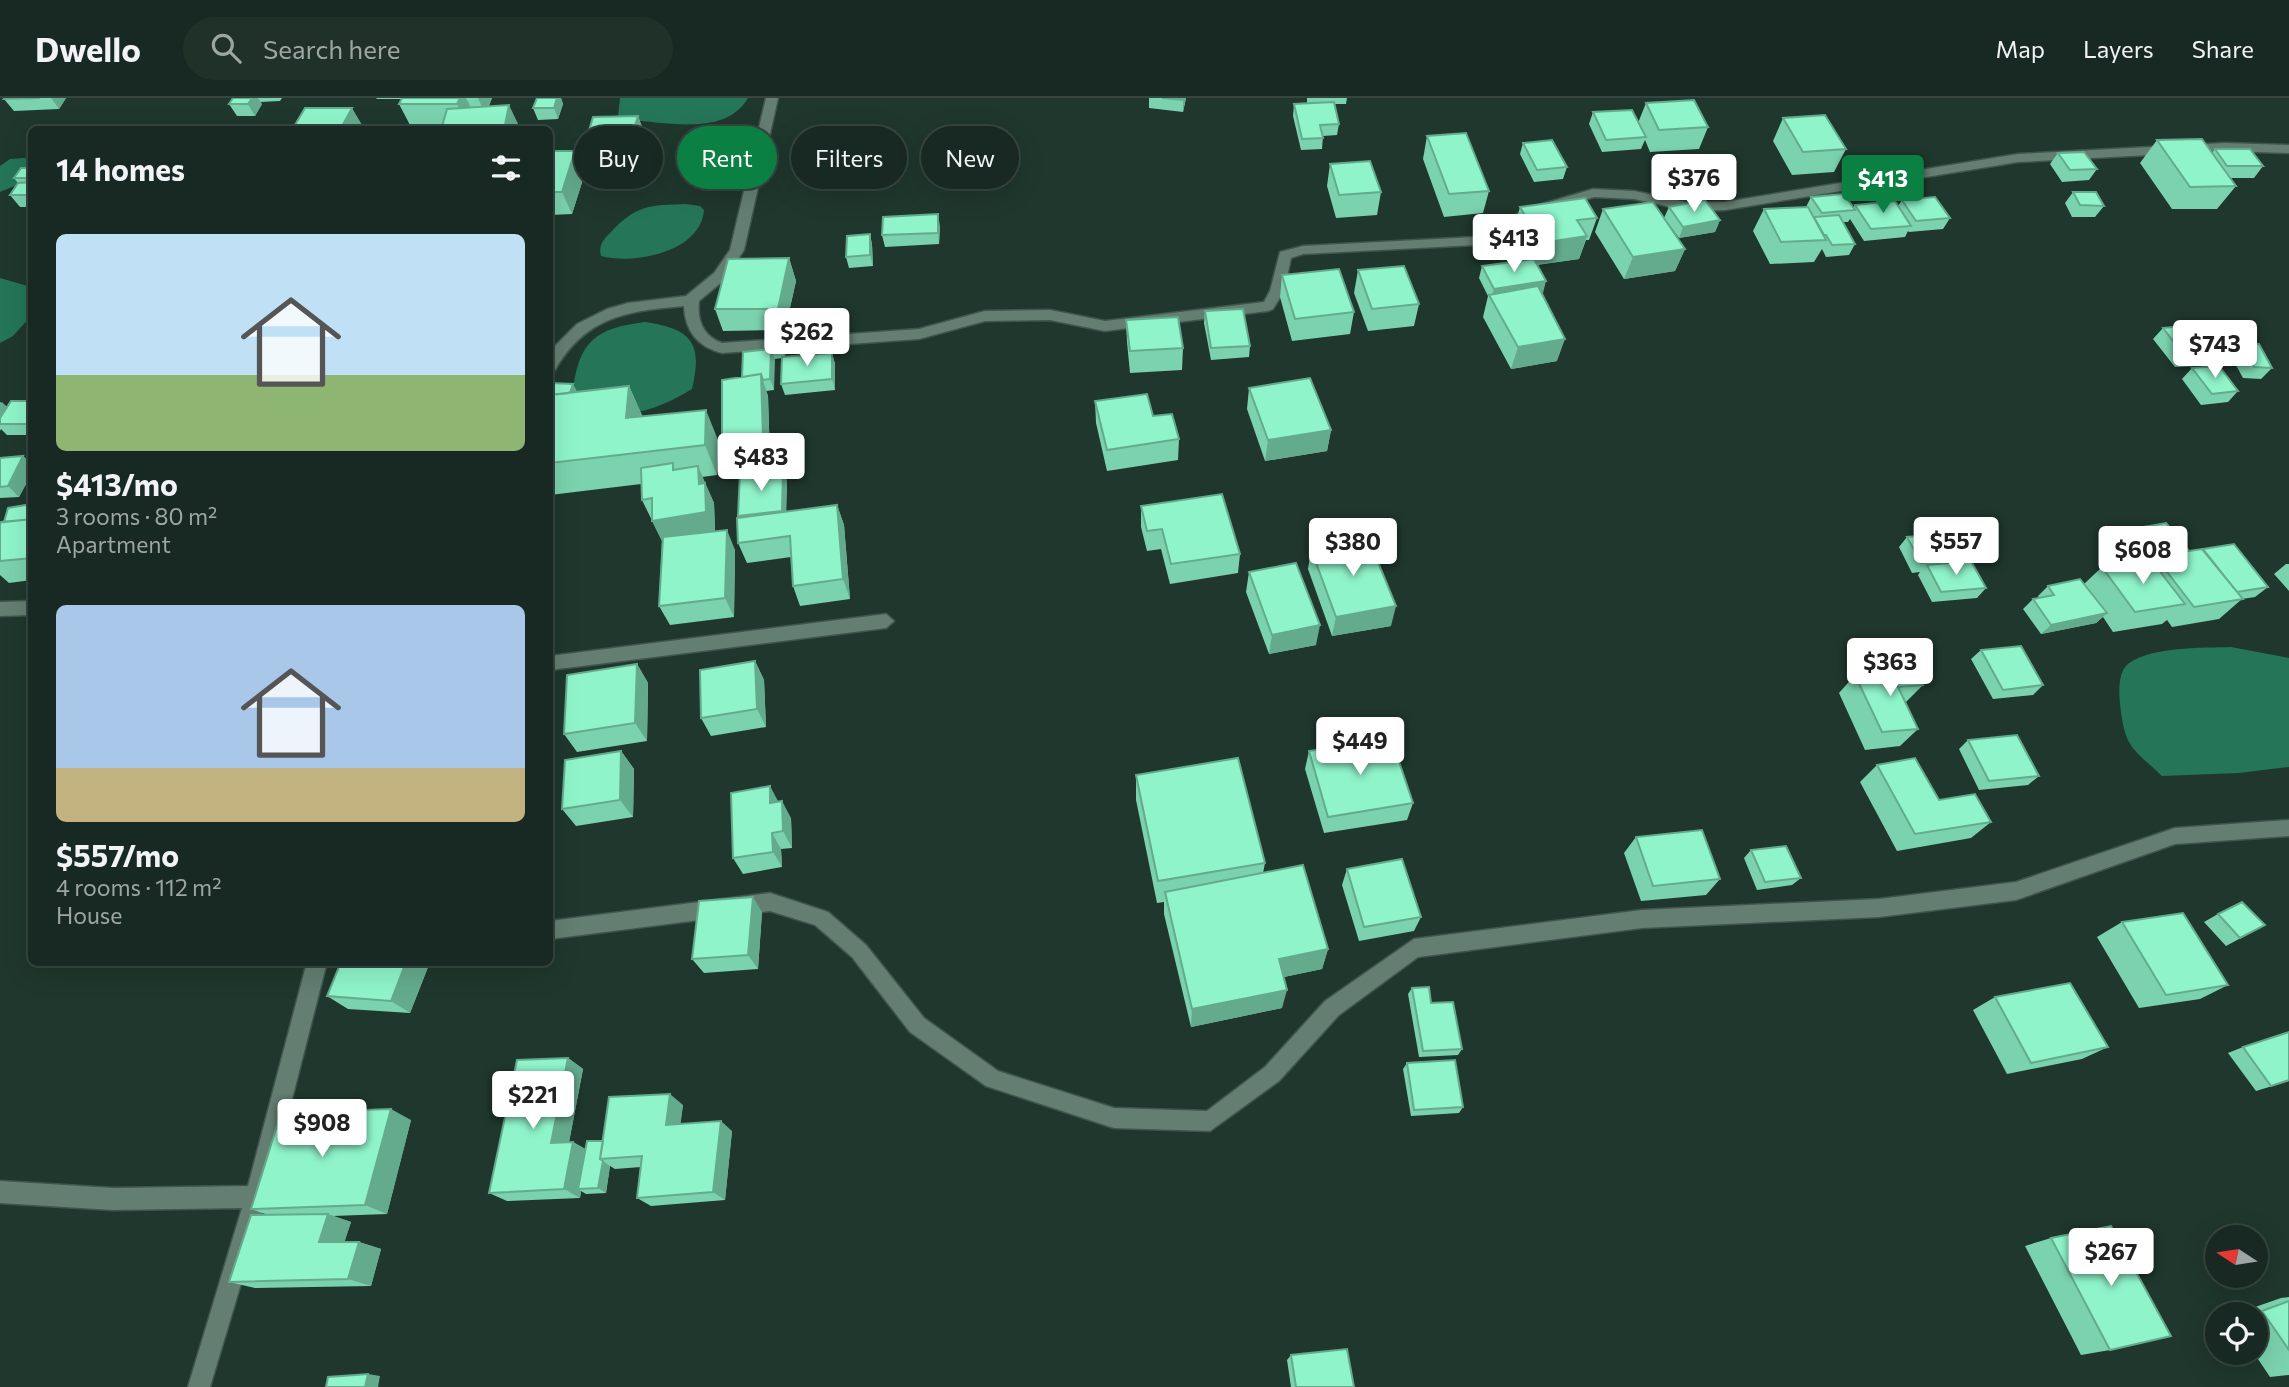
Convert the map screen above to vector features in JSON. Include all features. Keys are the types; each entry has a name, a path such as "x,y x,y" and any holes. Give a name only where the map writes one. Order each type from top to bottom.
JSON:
{"street":[{"path":"772,98 737,250 725,270 692,300 690,309 695,328 704,340 722,348 919,334 985,316 1050,315 1105,326 1268,306 1277,291 1285,255 1303,250 1476,241 1507,230 1527,213 1594,193 1634,195 1690,207 1726,206 2018,158 2225,147 2289,149"},
{"path":"553,362 575,330 595,318 660,302 692,300"},
{"path":"0,609 28,608"},
{"path":"553,663 886,621"},
{"path":"553,930 770,902 821,918 859,951 917,1025 993,1079 1114,1118 1210,1121 1272,1074 1332,1008 1413,948 1642,919 1879,908 2016,891 2175,835 2289,828"},
{"path":"199,1387 256,1197 316,966"},
{"path":"0,1192 113,1199 256,1197"}],"shaded area":[{"path":"620,98 748,98 738,110 725,118 709,123 675,124 626,120 618,116"},
{"path":"10,159 28,159 28,176 17,185 0,192 0,166"},
{"path":"653,206 700,206 704,210 700,224 691,236 679,245 664,252 631,259 601,256 600,249 604,240 628,216"},
{"path":"0,278 28,286 28,319 13,336 0,343"},
{"path":"645,322 674,329 690,341 696,360 692,389 654,408 633,413 602,409 573,390 580,360 593,340 614,328"},
{"path":"2231,647 2289,658 2289,767 2239,773 2162,776 2131,746 2124,730 2120,685 2125,667 2134,660 2160,652"}],"building":[{"path":"233,98 252,98 248,104 229,104"},
{"path":"402,98 460,98 457,104 399,104"},
{"path":"537,98 557,98 554,108 533,108"},
{"path":"1694,100 1708,127 1659,130 1646,103"},
{"path":"1334,102 1339,124 1320,125 1323,138 1302,139 1294,104"},
{"path":"509,105 505,126 442,126 447,109"},
{"path":"305,108 352,108 342,126 294,126"},
{"path":"1632,110 1646,137 1606,140 1593,112"},
{"path":"1825,115 1846,149 1803,152 1783,118"},
{"path":"638,116 635,126 590,126 593,117"},
{"path":"1466,133 1489,191 1449,194 1427,136"},
{"path":"2202,139 2236,186 2190,187 2157,140"},
{"path":"1552,140 1567,167 1537,170 1523,143"},
{"path":"2215,149 2250,149 2263,166 2227,166"},
{"path":"553,151 574,151 562,192 553,192"},
{"path":"2084,152 2097,169 2070,170 2058,153"},
{"path":"1370,161 1381,192 1339,195 1330,164"},
{"path":"21,168 28,168 28,178 14,178"},
{"path":"28,182 28,195 10,195 18,183"},
{"path":"2073,192 2096,192 2104,206 2080,205"},
{"path":"1844,194 1855,210 1822,213 1811,197"},
{"path":"1935,197 1950,218 1916,221 1902,200"},
{"path":"1585,198 1597,218 1577,220 1587,236 1541,243 1520,207"},
{"path":"1705,200 1720,220 1683,227 1669,207"},
{"path":"1895,201 1911,226 1871,229 1855,205"},
{"path":"1653,202 1685,249 1633,257 1603,209"},
{"path":"1808,207 1826,240 1781,242 1764,209"},
{"path":"938,214 938,233 882,235 883,217"},
{"path":"1839,215 1855,244 1832,245 1814,217"},
{"path":"870,234 870,255 846,257 847,236"},
{"path":"789,258 778,309 715,309 728,259"},
{"path":"1534,259 1546,281 1494,289 1482,266"},
{"path":"1404,266 1419,304 1372,309 1358,270"},
{"path":"1339,269 1354,312 1295,319 1282,275"},
{"path":"1538,286 1565,339 1518,347 1489,295"},
{"path":"1243,309 1250,346 1211,348 1205,311"},
{"path":"1178,317 1183,348 1130,351 1126,320"},
{"path":"2183,326 2206,354 2185,356 2163,328"},
{"path":"782,336 782,347 765,348 766,338"},
{"path":"2241,343 2259,344 2272,368 2254,367"},
{"path":"771,349 770,379 763,380 761,374 742,377 743,352"},
{"path":"832,353 832,379 781,384 782,357"},
{"path":"2219,366 2238,391 2212,394 2192,368"},
{"path":"761,374 763,438 722,443 722,380"},
{"path":"1310,378 1331,430 1268,440 1249,388"},
{"path":"553,383 573,384 570,393 553,395"},
{"path":"629,386 626,418 706,410 705,445 553,463 553,395"},
{"path":"1147,394 1153,416 1172,414 1179,439 1107,450 1095,401"},
{"path":"11,401 28,401 28,424 0,424 0,418"},
{"path":"23,456 8,486 0,487 0,458"},
{"path":"673,463 673,470 698,466 699,484 705,483 706,512 652,521 652,498 642,500 641,468"},
{"path":"783,469 782,511 738,516 740,474"},
{"path":"1222,494 1240,554 1171,564 1162,529 1147,531 1141,506"},
{"path":"28,505 28,519 4,522 8,508"},
{"path":"837,505 843,579 793,586 790,536 738,543 737,518"},
{"path":"28,519 28,558 0,561 1,522"},
{"path":"2166,523 2189,551 2137,561 2115,532"},
{"path":"727,530 725,598 659,606 663,537"},
{"path":"1959,533 1973,558 1921,563 1907,537"},
{"path":"1369,540 1396,606 1336,617 1311,549"},
{"path":"2234,544 2268,587 2237,592 2203,549"},
{"path":"2202,549 2243,599 2194,607 2155,556"},
{"path":"2151,560 2185,604 2135,612 2102,567"},
{"path":"1971,561 1986,588 1941,592 1927,565"},
{"path":"1296,563 1320,625 1272,635 1249,572"},
{"path":"2080,579 2107,613 2051,625 2033,599 2054,595 2048,586"},
{"path":"2021,646 2043,685 2003,690 1981,650"},
{"path":"755,661 757,709 701,718 700,670"},
{"path":"637,664 635,723 564,734 567,675"},
{"path":"1915,668 1923,685 1898,687 1918,729 1882,732 1855,675"},
{"path":"2017,735 2039,776 1989,781 1968,740"},
{"path":"1391,738 1413,803 1328,817 1309,751"},
{"path":"621,751 620,800 562,809 565,760"},
{"path":"1238,758 1265,863 1158,881 1136,775"},
{"path":"1915,758 1939,800 1975,794 1991,822 1915,834 1877,765"},
{"path":"770,786 770,803 782,801 783,831 772,833 773,852 733,858 731,793"},
{"path":"1702,830 1720,879 1653,886 1636,837"},
{"path":"1786,846 1801,878 1765,882 1751,850"},
{"path":"1402,859 1421,917 1364,927 1347,869"},
{"path":"1303,865 1328,949 1279,959 1287,990 1192,1009 1165,892"},
{"path":"753,897 748,955 692,959 699,901"},
{"path":"2242,902 2265,925 2240,938 2218,914"},
{"path":"2183,913 2228,985 2166,995 2122,922"},
{"path":"339,966 404,966 391,1001 327,996"},
{"path":"2070,983 2108,1047 2031,1063 1995,997"},
{"path":"1429,987 1431,1003 1453,1002 1462,1049 1423,1051 1412,988"},
{"path":"2289,1032 2289,1080 2271,1086 2243,1047"},
{"path":"568,1058 551,1143 573,1142 564,1189 489,1193 517,1060"},
{"path":"1455,1060 1463,1107 1414,1110 1407,1063"},
{"path":"670,1094 666,1125 721,1121 713,1192 637,1198 642,1156 600,1159 609,1097"},
{"path":"391,1109 365,1205 251,1209 281,1113"},
{"path":"587,1141 603,1141 600,1159 603,1161 598,1188 578,1189"},
{"path":"328,1214 319,1242 359,1242 348,1279 229,1282 251,1215"},
{"path":"2111,1226 2171,1336 2110,1350 2051,1238"},
{"path":"2289,1301 2289,1350 2268,1320 2268,1309"},
{"path":"1347,1349 1354,1387 1296,1387 1291,1355"},
{"path":"368,1374 365,1387 326,1387 328,1377"}]}
